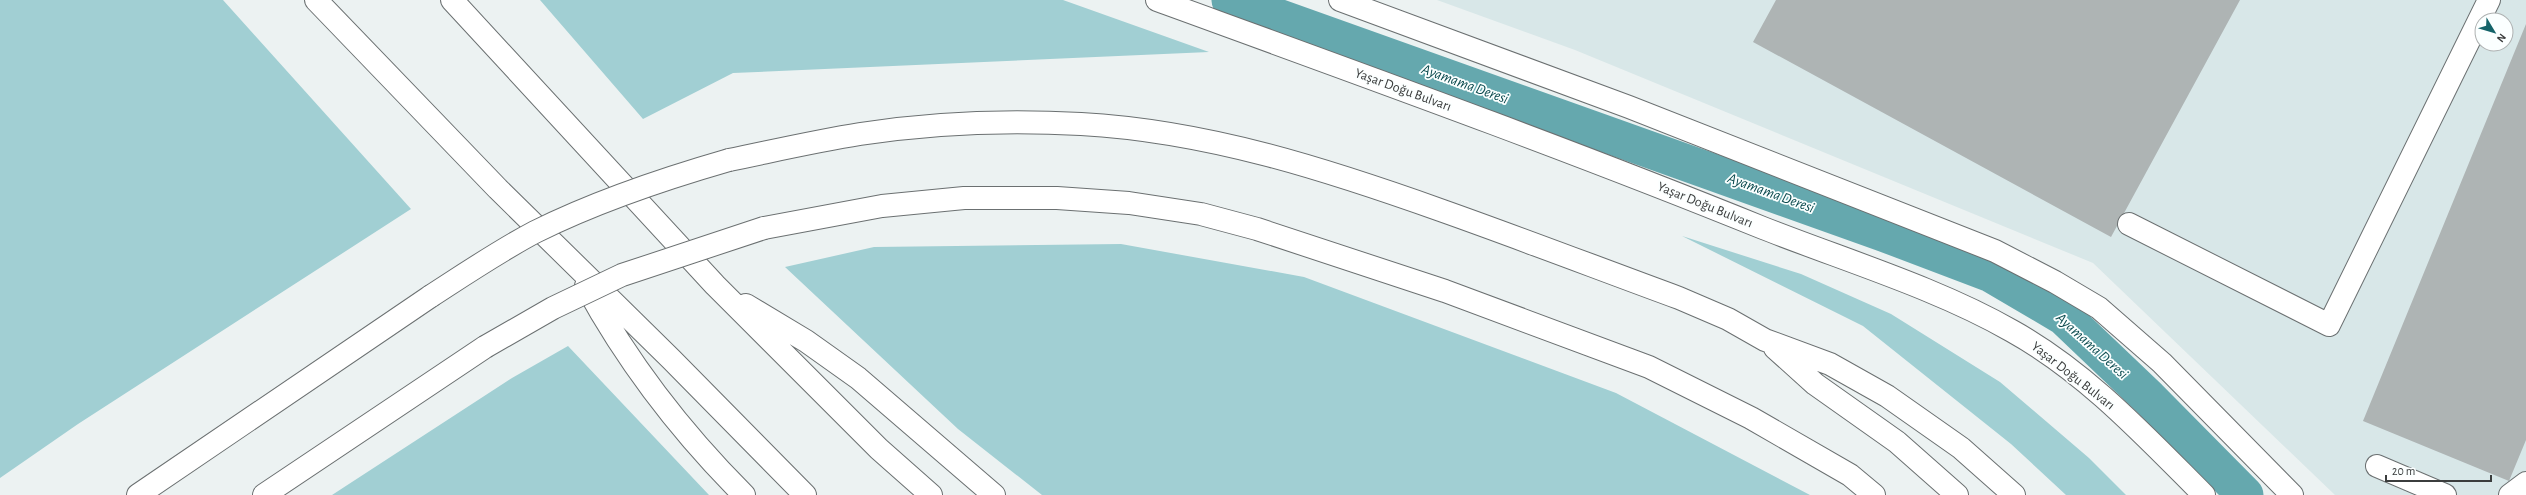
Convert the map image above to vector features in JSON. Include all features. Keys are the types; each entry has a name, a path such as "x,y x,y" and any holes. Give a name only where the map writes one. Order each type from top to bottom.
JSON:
{"main road":[{"path":"316,0 575,266 671,359 805,495"},
{"path":"452,0 715,285 879,449 931,495"},
{"name":"Yaşar Doğu Bulvarı","path":"1157,0 1608,166 1945,299 2011,330 2058,360 2101,395 2204,495"},
{"path":"1340,0 1637,110 1995,251 2042,275 2099,308 2162,363 2292,495"},
{"path":"2130,224 2329,325 2489,0"},
{"path":"138,495 431,296 493,256 536,232 594,205 666,178 729,160 861,134 926,127 999,124 1081,124 1219,141 1353,179 1493,229 1678,298 1728,319 1765,340 1830,364 1887,396 1961,448 2014,495"},
{"path":"264,495 485,347 553,308 622,276 764,228 882,206 964,198 1064,198 1129,203 1201,214 1271,233 1445,291 1649,367 1757,422 1850,475 1874,495"},
{"path":"575,266 613,336 653,391 744,495"},
{"path":"715,285 806,341 858,378 994,495"},
{"path":"1765,340 1815,384 1897,442 1957,495"},
{"path":"2377,466 2445,495"},
{"path":"2510,495 2526,483"}],"shaded area":[{"path":"0,0 223,0 411,209 78,424 0,478"},
{"path":"540,0 1063,0 1209,52 733,73 643,119"},
{"path":"1437,0 2526,0 2526,495 2335,495 2093,263 1575,50"},
{"path":"1682,236 1801,274 1891,314 2000,382 2089,458 2126,495 2066,495 2011,444 1863,326"},
{"path":"1121,244 1304,277 1616,393 1810,495 1042,495 958,429 785,267 874,247"},
{"path":"568,346 709,495 332,495 512,378"}],"building":[{"path":"1776,0 2240,0 2111,237 1753,42"},
{"path":"2526,24 2526,440 2509,481 2363,421"}],"waterway":[{"name":"Ayamama Deresi","path":"1230,0 1883,233 1991,274 2064,317 2149,398 2245,495"}]}
